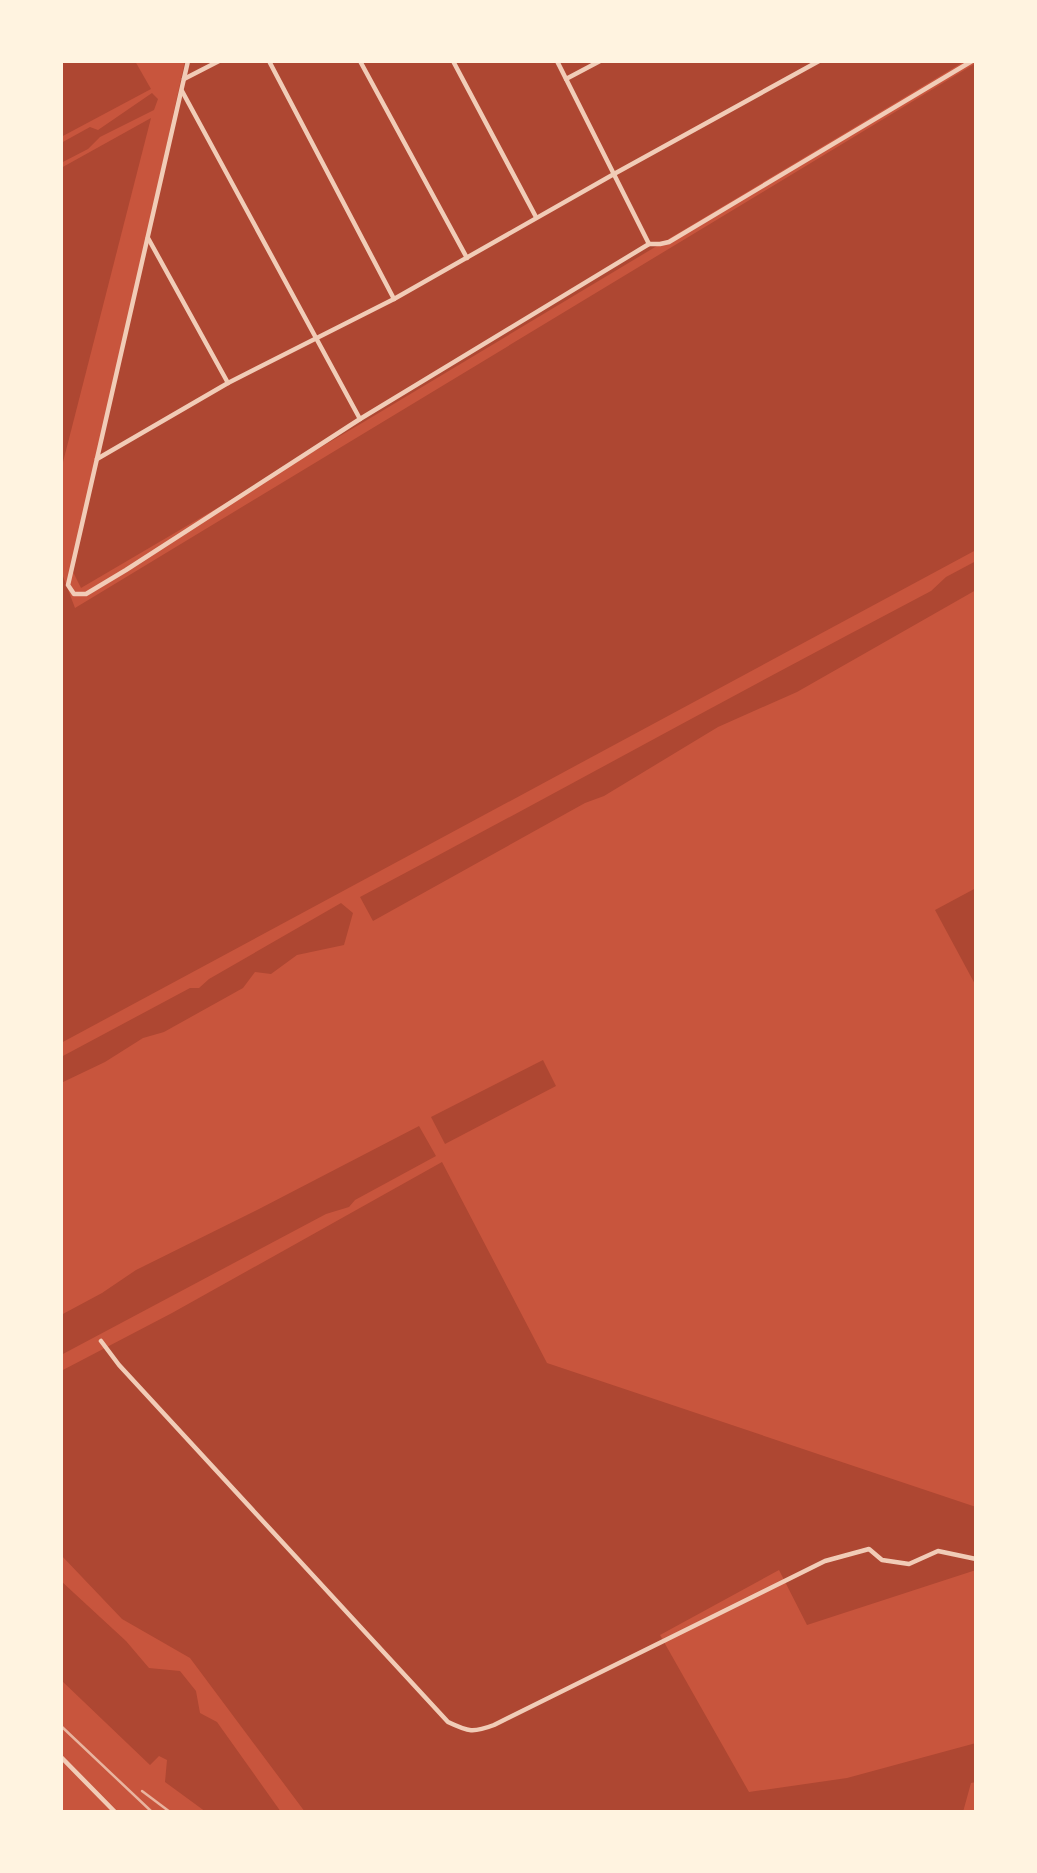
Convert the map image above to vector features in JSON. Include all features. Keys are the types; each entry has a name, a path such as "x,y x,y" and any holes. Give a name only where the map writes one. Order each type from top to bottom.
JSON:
{"street":[{"path":"188,61 68,585 75,594 86,594 360,419 649,244 669,242 972,61"},
{"path":"184,80 219,61"},
{"path":"269,61 394,299"},
{"path":"360,61 467,258"},
{"path":"453,61 536,217"},
{"path":"557,61 649,244"},
{"path":"566,79 600,61"},
{"path":"97,459 228,383 394,299 536,217 819,61"},
{"path":"181,90 360,419"},
{"path":"148,237 228,383"},
{"path":"101,1341 119,1365 448,1722 466,1731 477,1731 494,1725 825,1561 869,1549 882,1560 909,1564 938,1551 976,1559"},
{"path":"61,1757 115,1812"}],"shaded area":[{"path":"61,61 135,61 151,89 61,137"},
{"path":"185,61 965,61 362,423 81,588 73,572"},
{"path":"976,63 976,550 61,1043 61,571 75,608"},
{"path":"152,93 158,99 154,110 100,137 88,149 61,163 61,143 90,127 98,130"},
{"path":"151,118 61,470 61,168"},
{"path":"976,561 976,590 797,692 718,727 604,796 585,803 373,921 360,897 931,591 946,577"},
{"path":"976,888 976,986 935,910"},
{"path":"341,903 353,913 344,945 297,955 271,974 255,972 243,988 164,1032 143,1038 105,1062 61,1083 61,1057 190,988 199,988 209,979"},
{"path":"543,1060 556,1086 445,1144 431,1117"},
{"path":"419,1126 436,1156 355,1200 349,1207 326,1214 61,1355 61,1315 102,1293 136,1270"},
{"path":"442,1162 547,1363 976,1507 976,1570 807,1625 779,1570 660,1635 749,1792 847,1778 976,1743 976,1782 971,1783 963,1812 305,1812 190,1658 122,1619 61,1555 61,1371 172,1313"},
{"path":"61,1581 126,1641 149,1668 180,1671 196,1691 200,1713 217,1722 281,1812 206,1812 165,1782 167,1760 159,1756 150,1765 61,1680"}],"railway":[{"path":"61,1726 152,1812"},
{"path":"142,1791 170,1812"}]}
